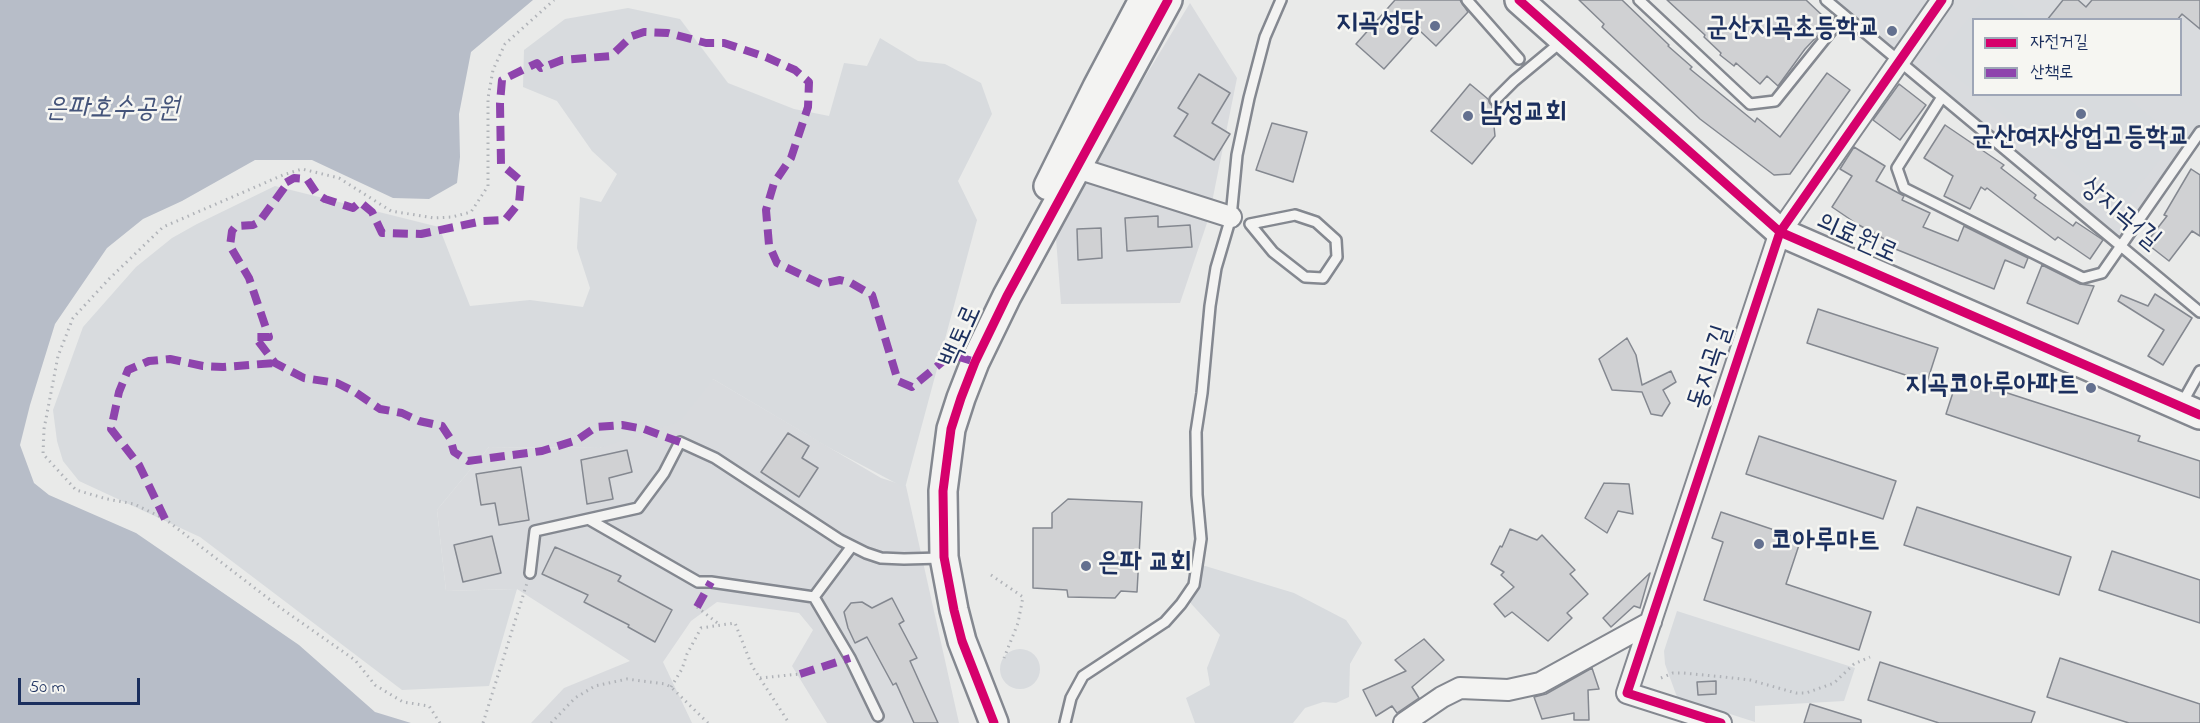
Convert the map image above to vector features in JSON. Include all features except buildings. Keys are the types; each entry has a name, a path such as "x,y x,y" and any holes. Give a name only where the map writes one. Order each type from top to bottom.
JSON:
{"street":[{"path":"1125,34 1136,0"},
{"name":"백토로","path":"994,723 962,640 944,557 943,491 951,429 975,362 1069,164 1125,34 1143,0"},
{"name":"백토로","path":"1069,164 1167,0"},
{"name":"의료원로","path":"1519,0 1780,232 2190,411"},
{"name":"동지곡길","path":"1721,723 1627,693 1780,232 1942,0"},
{"path":"1069,164 1231,217"},
{"path":"1404,723 1442,697 1460,688 1508,690 1540,683 1651,622"}],"lane":[{"path":"1065,723 1071,698 1083,676 1165,621 1182,604 1194,585 1201,539 1197,495 1196,432 1211,296 1216,268 1231,217 1237,155 1249,98 1265,38 1281,0"},
{"path":"1467,0 1519,59"},
{"path":"1639,0 1750,104 1775,101 1844,15"},
{"name":"상지곡1길","path":"1826,0 2200,312"},
{"path":"1495,100 1563,40"},
{"path":"1942,97 1898,168 1904,188 2083,278 2102,273 2200,132"},
{"path":"1295,215 1316,222 1336,240 1337,257 1323,278 1305,277 1273,252 1250,224 1295,215"},
{"path":"2190,411 2200,371"},
{"path":"530,573 535,531 638,508 664,473 680,442 715,458 852,546 881,558 925,560 944,557"},
{"path":"590,520 698,582 814,597"},
{"path":"814,597 852,546"},
{"path":"814,597 850,658 878,716"}],"path":[{"path":"440,723 429,706 403,702 375,685 355,660 282,609 165,519 134,504 107,499 76,489 43,454 45,419 58,356 73,318 109,279 164,227 283,174 302,169 339,178 391,211 434,218 452,217 471,212 488,186 488,98 494,70 505,44 554,0"},
{"path":"483,723 530,573"},
{"path":"992,575 1023,597 1018,623 1004,658"},
{"path":"697,607 721,626"},
{"path":"671,687 701,628 735,623 752,666 789,723"},
{"path":"1661,678 1673,673 1724,677 1750,680 1796,693 1806,693 1834,683 1854,664 1870,657"},
{"path":"760,678 800,674"},
{"path":"551,723 575,698 595,686 627,679 665,684 671,687 708,723"}],"shaded area":[{"name":"군산여자상업고등학교","path":"1826,0 2200,0 2200,132 2121,246"},
{"path":"1984,0 2005,0 2028,18 1972,18 1972,89 1935,60"},
{"path":"1190,3 1237,78 1209,217 1180,303 1061,304 1055,225"},
{"path":"628,8 680,19 728,83 794,109 829,116 844,63 867,66 880,38 918,61 945,64 981,83 992,114 958,181 977,220 905,488 826,446 713,379 679,422 600,448 489,447 437,510 446,591 517,589 489,686 402,690 200,537 79,481 63,461 57,441 53,410 83,327 136,267 172,238 275,186 439,227 470,306 530,300 583,307 590,288 577,248 580,197 601,202 617,174 592,151 557,101 523,87 524,50 565,19"},
{"path":"1980,96 2124,96 2177,138 2120,209"},
{"path":"713,379 881,478 906,486 959,723 827,723 792,666 813,630 799,613 717,602 691,621 663,662 692,723 531,723 564,688 630,661 517,589 446,591 437,510 489,447 600,448"},
{"path":"1202,565 1294,593 1346,620 1362,643 1350,664 1349,697 1336,703 1323,702 1305,708 1293,723 1195,723 1186,698 1210,685 1207,668 1220,635 1184,596"},
{"path":"1677,611 1855,668 1844,701 1755,706 1755,722 1677,697 1665,664 1664,651"},
{"path":"1020,649 1034,655 1040,669 1034,683 1020,689 1006,683 1000,669 1006,655"}],"water":[{"name":"은파호수공원","path":"0,0 533,0 471,52 459,114 460,157 457,183 429,199 393,198 312,160 255,160 182,201 143,219 107,248 55,324 20,445 34,483 49,495 136,533 299,645 375,712 411,723 0,723"}],"marked path":[{"path":"680,442 644,429 622,425 596,427 577,440 542,451 468,461 454,452 450,438 442,426 419,421 402,413 380,409 337,383 304,378 275,363 255,337 269,337 249,278 230,246 232,231 236,226 253,225 259,222 287,184 285,183 294,178 307,179 317,194 325,199 353,208 360,202 372,212 382,233 421,234 483,221 505,220 519,203 521,181 501,164 502,80 537,63 541,68 562,60 611,56 632,36 644,32 668,33 706,43 724,43 766,57 795,70 809,82 808,107 791,158 774,183 766,210 769,245 777,263 821,284 840,280 851,283 872,295 898,381 912,387 947,358 956,356 975,362"},
{"path":"165,519 139,465 111,429 119,392 128,370 149,361 170,359 203,366 223,367 275,363"},
{"path":"697,607 711,582"},
{"path":"800,674 850,658"}],"cycle path":[{"path":"994,723 962,641 944,557 943,491 951,429 975,362 1007,296 1168,0"},
{"path":"1519,0 1780,232 2200,415"},
{"path":"1721,723 1627,693 1780,232 1942,0"}],"place":[{"name":"지곡성당","path":"1435,26"},
{"name":"군산지곡초등학교","path":"1892,31"},
{"name":"군산여자상업고등학교","path":"2081,114"},
{"name":"남성교회","path":"1468,116"},
{"name":"지곡코아루아파트","path":"2091,388"},
{"name":"코아루마트","path":"1759,544"},
{"name":"은파 교회","path":"1086,566"}]}
